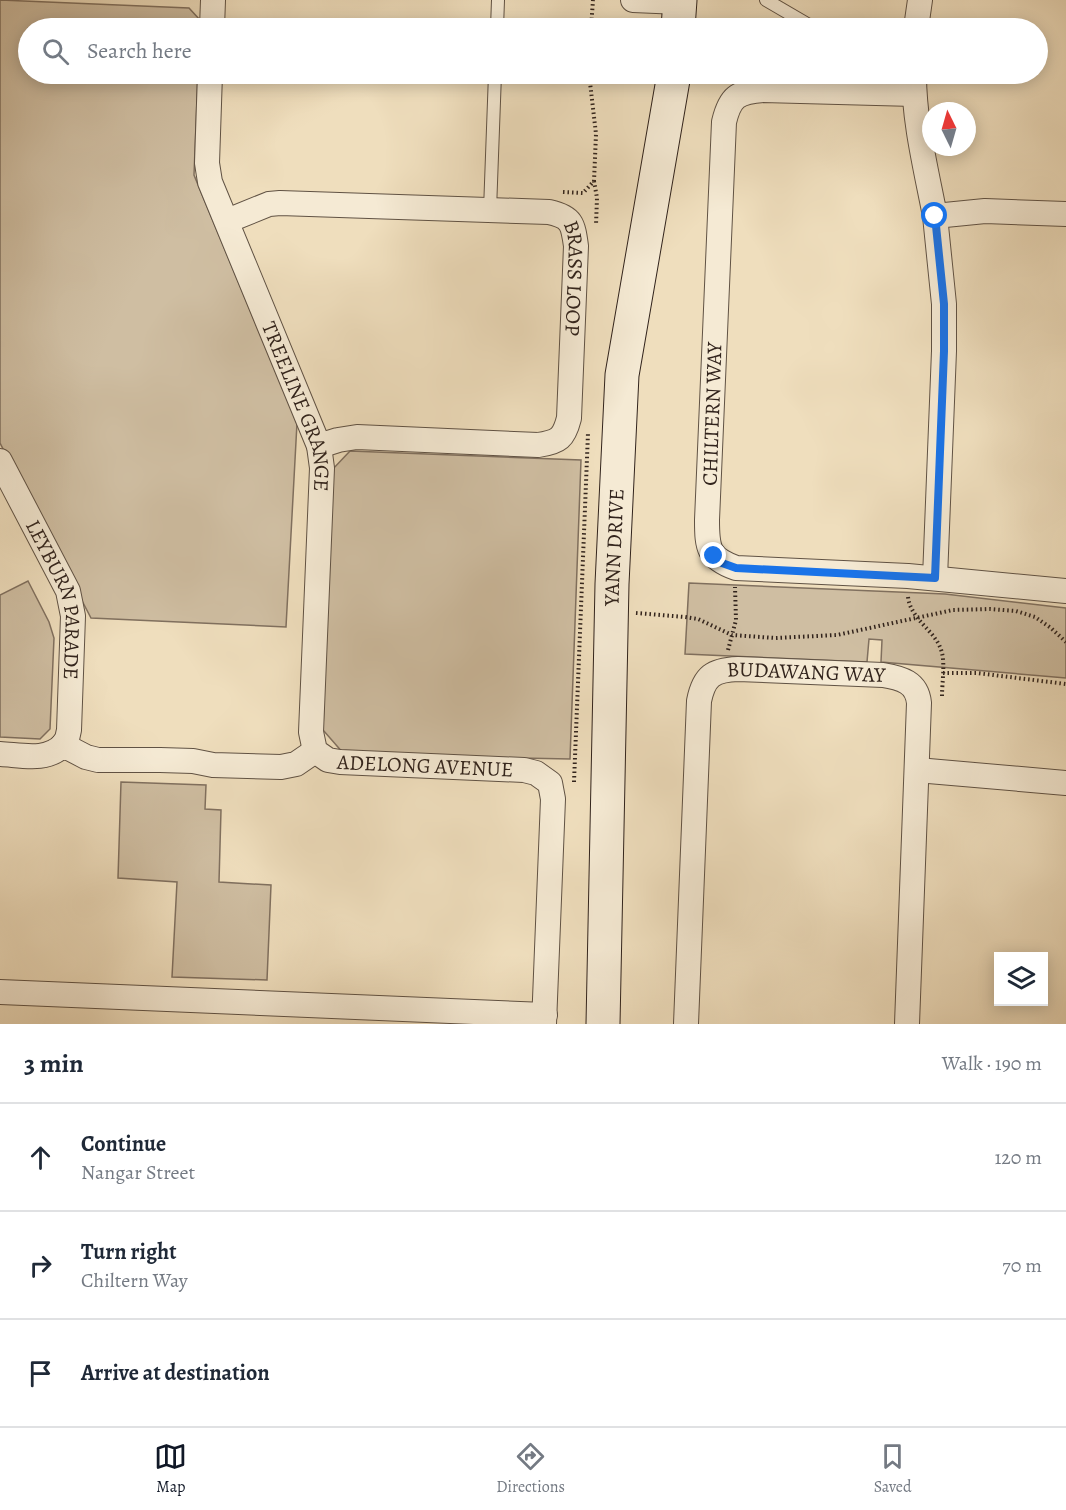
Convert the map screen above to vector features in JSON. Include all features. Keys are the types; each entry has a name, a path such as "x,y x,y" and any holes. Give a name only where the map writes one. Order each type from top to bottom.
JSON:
{"street":[{"path":"212,18 213,0"},
{"path":"633,0 679,10"},
{"path":"917,18 920,0"},
{"name":"TREELINE GRANGE","path":"210,84 207,163 210,182 319,446 322,468 311,732 315,751"},
{"name":"YANN DRIVE","path":"603,1024 596,611 622,375 672,84"},
{"name":"CHILTERN WAY","path":"736,568 722,563 714,556 707,540 724,122 728,106 736,96 749,91 832,84"},
{"path":"914,84 919,130 935,216 944,304 935,578"},
{"name":"BRASS LOOP","path":"227,221 269,204 280,203 549,213 561,215 572,224 576,246 569,418 566,431 560,439 538,445 357,437 319,446"},
{"path":"935,216 985,211 1066,214"},
{"name":"LEYBURN PARADE","path":"0,461 68,591 72,606 69,730 63,745"},
{"path":"736,568 908,576 1066,591"},
{"name":"BUDAWANG WAY","path":"686,1024 699,701 706,681 712,674 727,669 899,678 910,684 919,697 907,1024"},
{"path":"0,754 45,756 56,752 63,745"},
{"name":"ADELONG AVENUE","path":"63,745 86,757 98,760 193,761 213,765 281,767 296,764 315,751 328,760 340,762 536,772 550,783 553,799 544,1019"},
{"path":"917,770 1066,783"},
{"path":"0,992 544,1019"}],"lane":[{"path":"497,18 498,0"},
{"path":"766,0 797,18"},
{"path":"490,210 495,84"}],"path":[{"path":"592,18 593,0"},
{"path":"554,192 583,193 594,181 596,134 590,84"},
{"path":"727,669 728,650 736,620 736,568"},
{"path":"908,576 909,605 943,653 943,673 977,673 1066,684"},
{"path":"596,611 698,619 732,635 775,638 837,635 954,610 990,609 1016,611 1035,617 1066,642"}],"shaded area":[{"path":"0,0 189,8 198,18 18,18 18,84 198,84 194,175 297,423 286,627 91,618 0,443"},
{"path":"350,451 581,460 570,759 344,754 323,730 331,471"},
{"path":"28,581 49,622 54,638 50,729 40,739 0,737 0,595"},
{"path":"689,583 945,594 1066,608 1066,678 881,662 882,640 869,639 867,662 685,654"},
{"path":"121,782 206,785 205,809 221,810 219,882 271,885 267,980 172,977 177,882 118,878"}],"route":[{"path":"714,556 722,563 736,568 935,578 944,304 935,216"}]}
